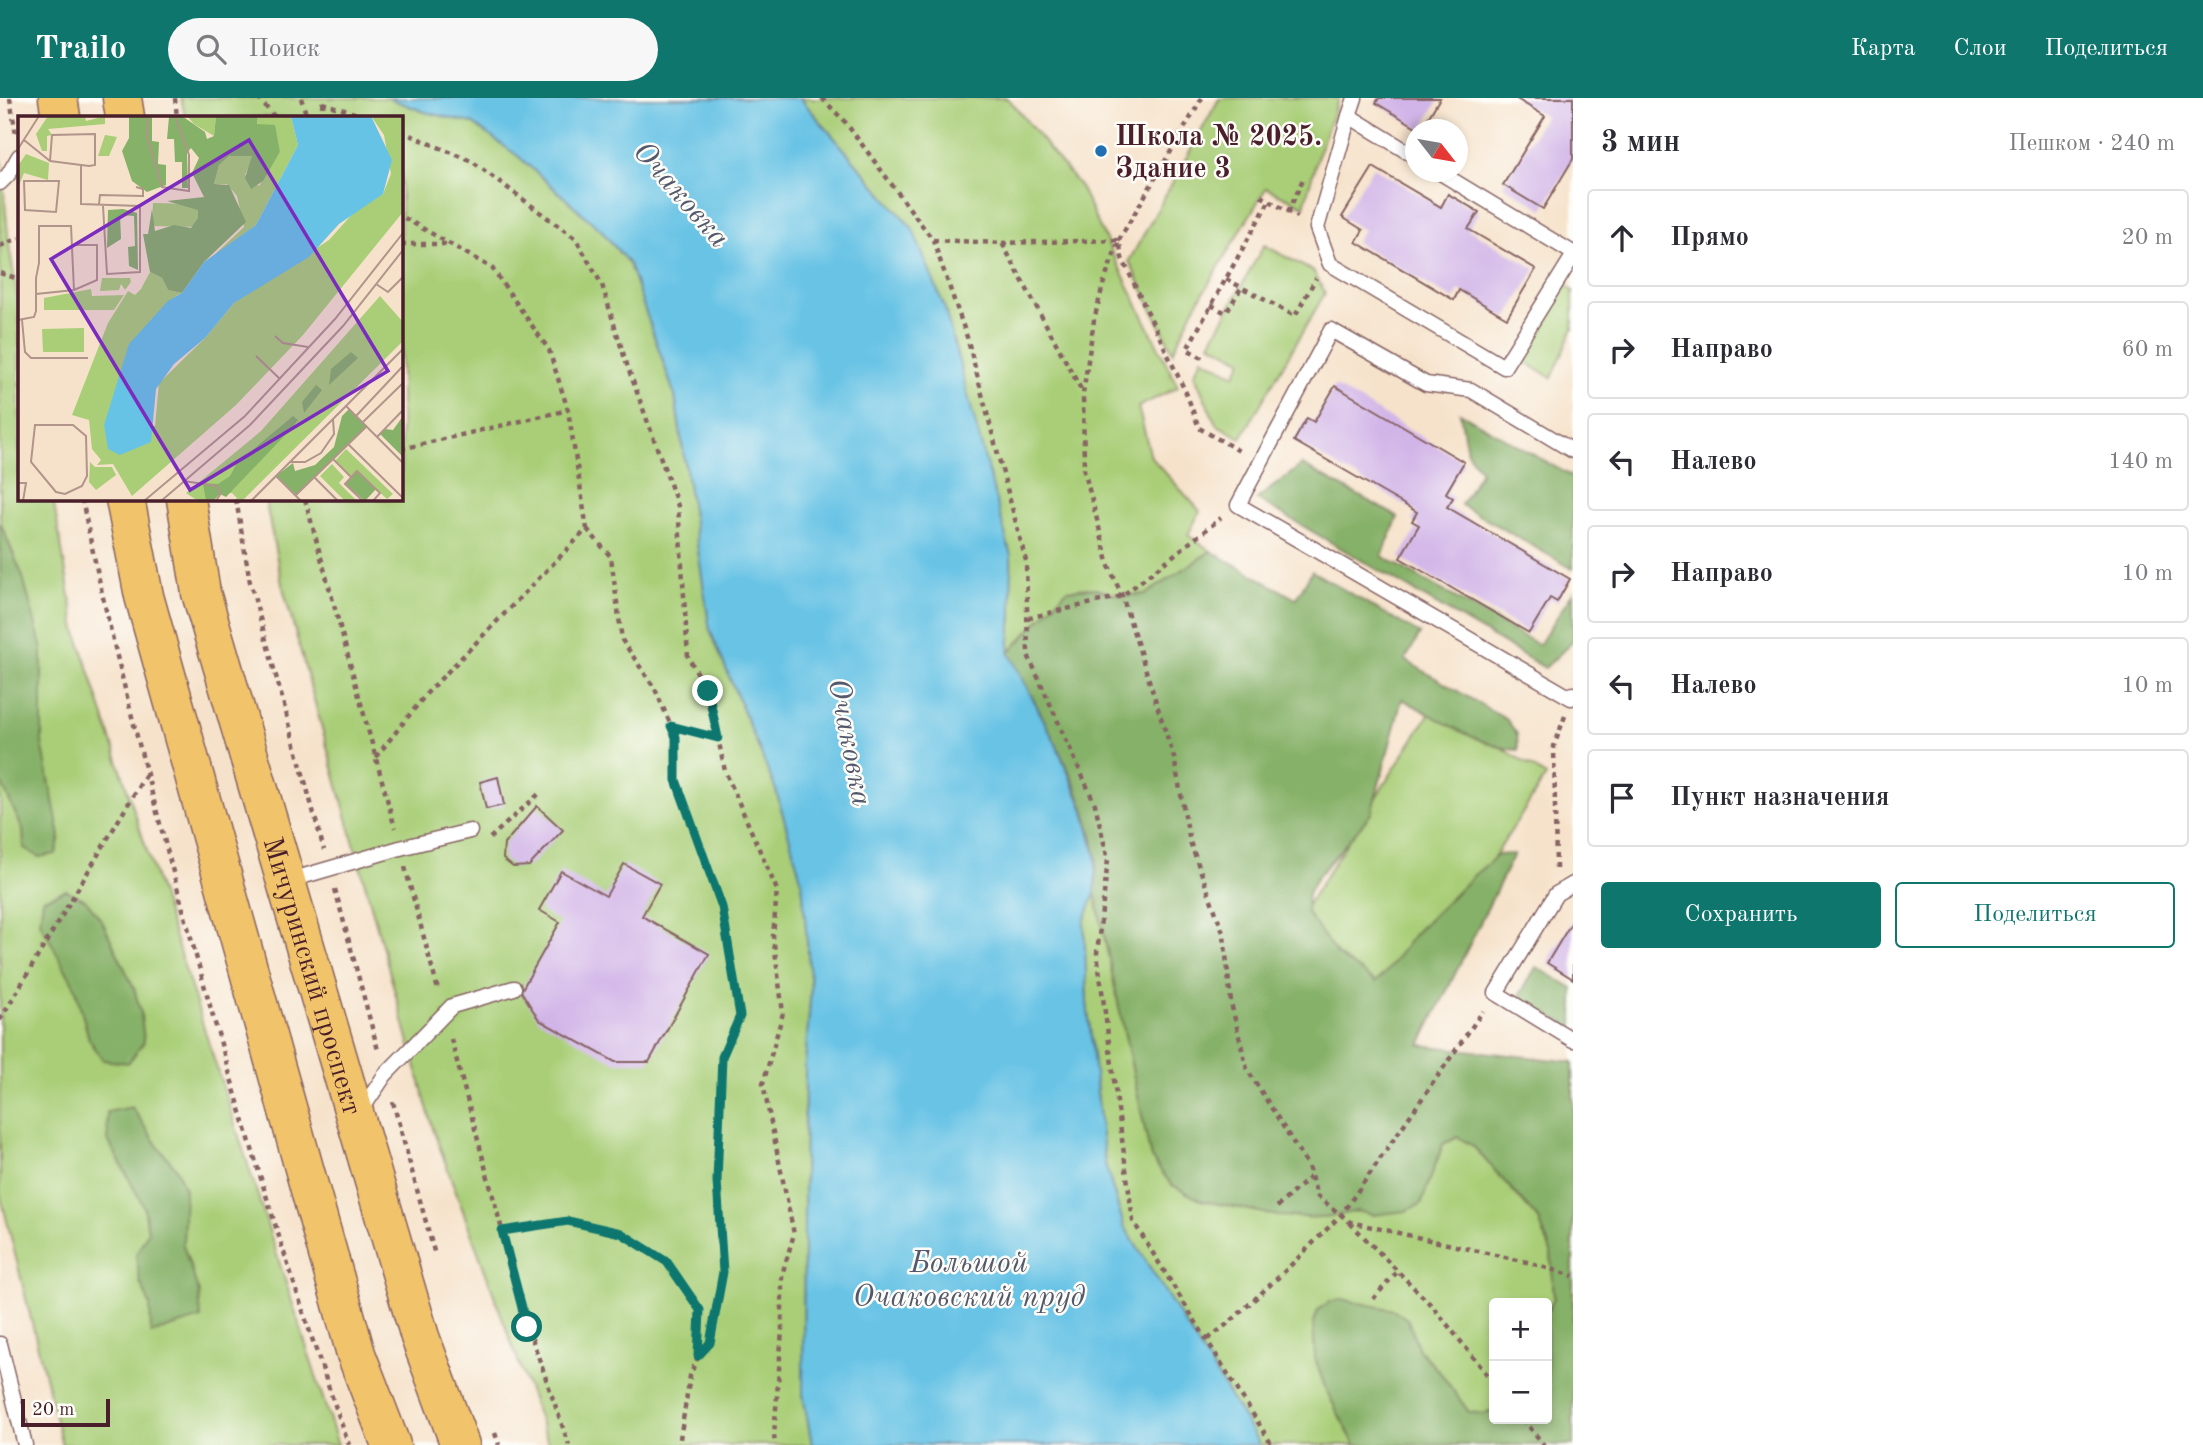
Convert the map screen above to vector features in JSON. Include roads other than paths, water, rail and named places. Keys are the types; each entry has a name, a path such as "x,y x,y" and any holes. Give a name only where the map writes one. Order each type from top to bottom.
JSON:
{"main road":[{"path":"56,98 61,116"},
{"path":"122,98 125,116"},
{"path":"125,500 144,596 356,1354 391,1445"},
{"name":"Мичуринский проспект","path":"186,500 201,593 420,1337 477,1439"}],"lane":[{"path":"44,116 56,98"},
{"path":"1355,98 1317,228 1329,264 1504,366 1573,255 1455,182"},
{"path":"1349,116 1405,150"},
{"path":"9,180 18,150"},
{"path":"1572,696 1238,505 1331,330 1426,384 1471,390 1573,451"},
{"path":"286,881 470,831"},
{"path":"1573,884 1556,894 1496,993 1573,1040"},
{"path":"356,1119 386,1076 444,1013 453,1006 514,988"},
{"path":"0,1344 25,1445"}],"water":[{"name":"Большой Очаковский пруд","path":"388,98 800,98 912,228 944,306 1011,556 1012,614 1009,653 1056,744 1083,808 1096,856 1095,893 1084,922 1087,1002 1105,1164 1124,1226 1260,1445 812,1445 803,1394 805,1065 811,989 802,882 776,790 710,630 675,396 629,264 602,231 518,156 472,123 425,112"}],"place":[{"name":"Школа № 2025. Здание 3","path":"1101,151"}],"water label":[{"name":"Очаковка","path":"682,194"},
{"name":"Очаковка","path":"851,742"}]}
